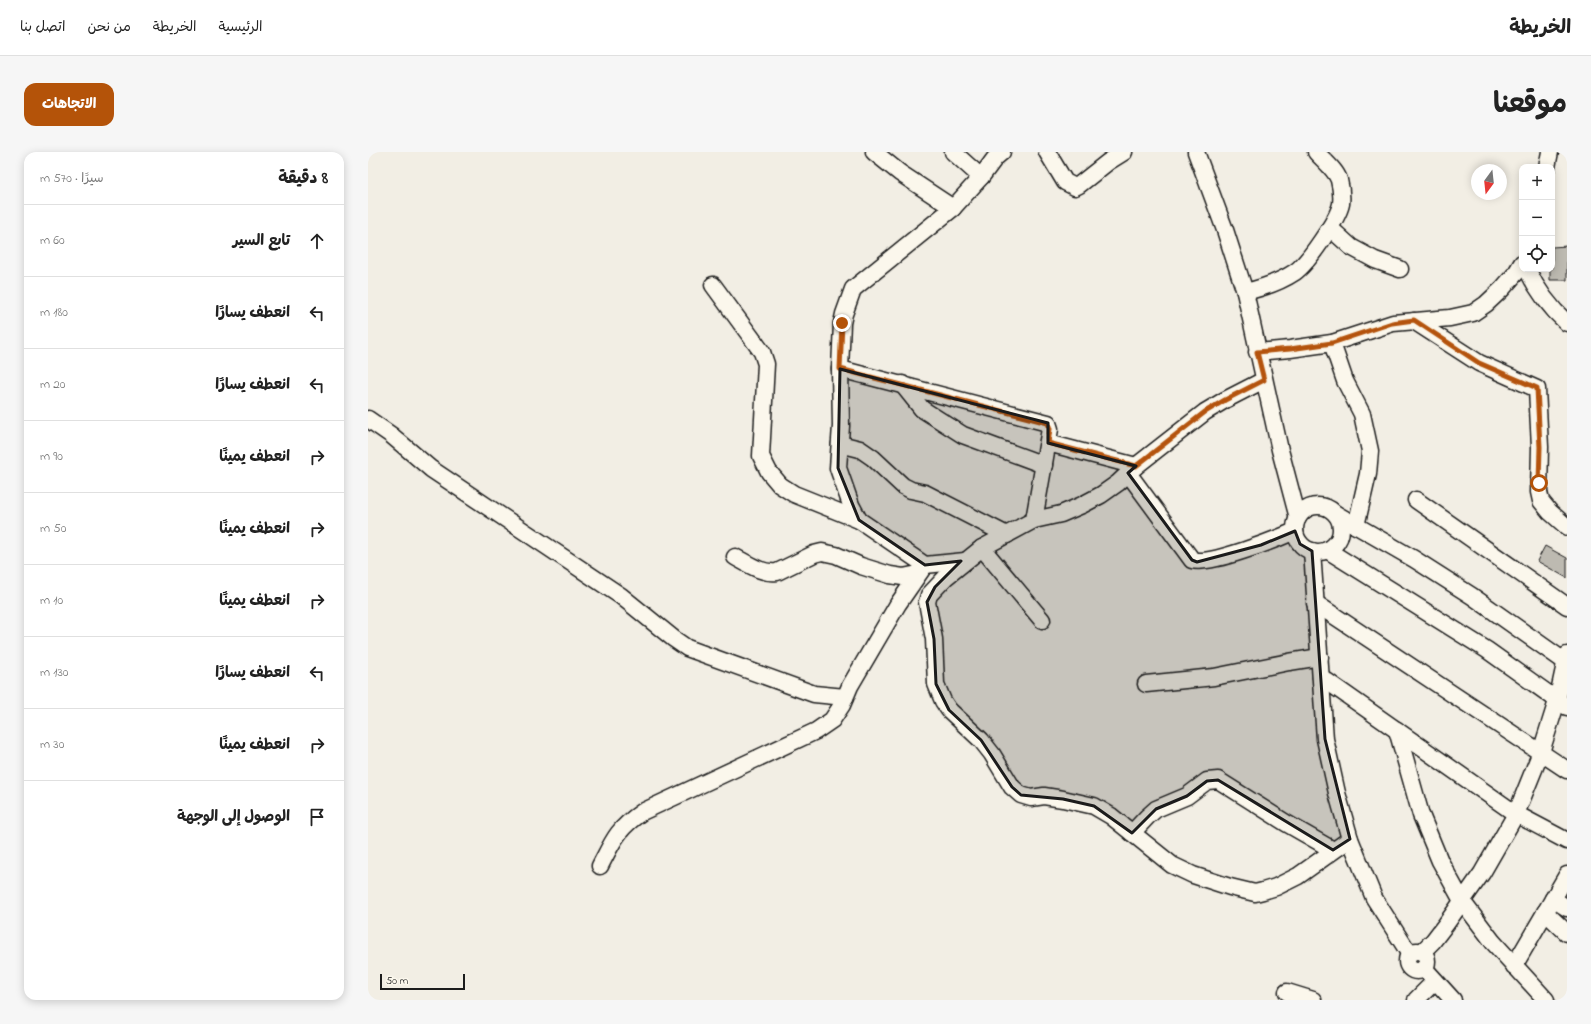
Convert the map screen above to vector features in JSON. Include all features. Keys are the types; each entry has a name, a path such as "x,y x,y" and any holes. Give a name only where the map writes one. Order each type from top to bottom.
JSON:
{"street":[{"path":"874,152 900,173 953,208"},
{"path":"953,152 981,177"},
{"path":"859,520 851,505 838,468 842,414 840,369 842,323 853,289 953,208 981,177 995,158 1002,152"},
{"path":"1047,152 1065,182 1075,186 1080,185 1108,162 1124,152"},
{"path":"1196,152 1225,230 1245,292 1300,544 1319,551 1487,650 1562,704"},
{"path":"1245,292 1263,287 1296,271 1304,264 1330,228 1341,205 1342,192 1338,178 1316,152"},
{"path":"1548,164 1550,152"},
{"path":"1330,228 1351,247 1375,260 1400,269"},
{"path":"1257,352 1332,343 1392,323 1450,318 1473,313 1486,304 1502,289 1519,268"},
{"path":"1528,272 1537,290 1546,302 1567,323"},
{"path":"712,285 762,352 766,364 761,456 769,472 780,485 794,494 859,520 921,569"},
{"path":"1414,320 1479,363 1537,388 1540,447 1539,492 1541,501 1550,512 1567,527"},
{"path":"1332,343 1345,381 1362,414 1370,451 1368,474 1356,526"},
{"path":"840,369 1048,423 1050,429 1048,443 1034,520"},
{"path":"1264,380 1205,412 1101,495 1061,514 1034,520 982,548 935,587 929,595 927,602 934,639 936,684 943,701 949,710 981,740 992,754 1012,787 1021,795 1031,798 1044,796 1094,806 1111,816 1172,865 1200,877 1230,887 1255,892 1276,887 1298,876 1350,839"},
{"path":"902,384 922,409 963,435 1044,465"},
{"path":"368,419 431,469 621,596 687,648 814,694 845,697"},
{"path":"1048,443 1132,469 1192,560 1197,562 1209,560 1261,545 1296,524 1303,511 1311,507 1320,506 1329,508 1336,514 1414,559 1472,596 1566,660 1562,704 1516,814 1482,873 1434,941 1416,953"},
{"path":"840,444 860,449 873,458 903,486 911,490 925,493 1007,535"},
{"path":"1416,500 1567,606"},
{"path":"1319,551 1334,546 1339,538 1341,530 1340,522 1336,514"},
{"path":"982,548 1042,620"},
{"path":"1319,551 1315,603 1325,739 1337,793 1350,839 1374,898 1416,953 1427,960 1424,968 1453,1000"},
{"path":"735,557 770,573 777,572 814,554 822,552 836,555 890,576 903,577 921,569 965,561"},
{"path":"600,866 616,835 627,822 642,812 816,731 832,720 842,705 845,697 898,604 921,569"},
{"path":"1315,603 1567,770"},
{"path":"1146,684 1214,677 1320,657"},
{"path":"1320,677 1516,814 1567,841"},
{"path":"1397,730 1421,815 1440,860 1462,901 1493,942 1546,1000"},
{"path":"1132,833 1156,809 1187,796 1207,781 1218,780 1286,823 1333,850"},
{"path":"1514,966 1567,875"},
{"path":"1549,906 1567,908"},
{"path":"1549,906 1567,933"},
{"path":"1416,1000 1435,981"},
{"path":"1287,992 1313,1000"}],"highlighted area":[{"path":"840,369 1048,423 1048,443 1136,466 1128,473 1192,560 1197,562 1261,545 1295,531 1300,544 1312,551 1325,739 1350,839 1333,850 1218,780 1207,781 1187,796 1156,809 1132,833 1094,806 1063,799 1021,795 1012,787 981,740 949,710 936,684 934,639 927,602 935,587 961,561 925,565 859,520 838,468"}],"building":[{"path":"1567,246 1567,280 1550,280 1550,272 1555,272 1555,247"},
{"path":"1545,546 1567,558 1567,578 1537,561"}],"route":[{"path":"842,323 840,369 1048,423 1050,429 1048,443 1136,466 1205,412 1264,380 1257,352 1332,343 1392,323 1414,320 1479,363 1537,388 1540,447 1539,483"}]}
